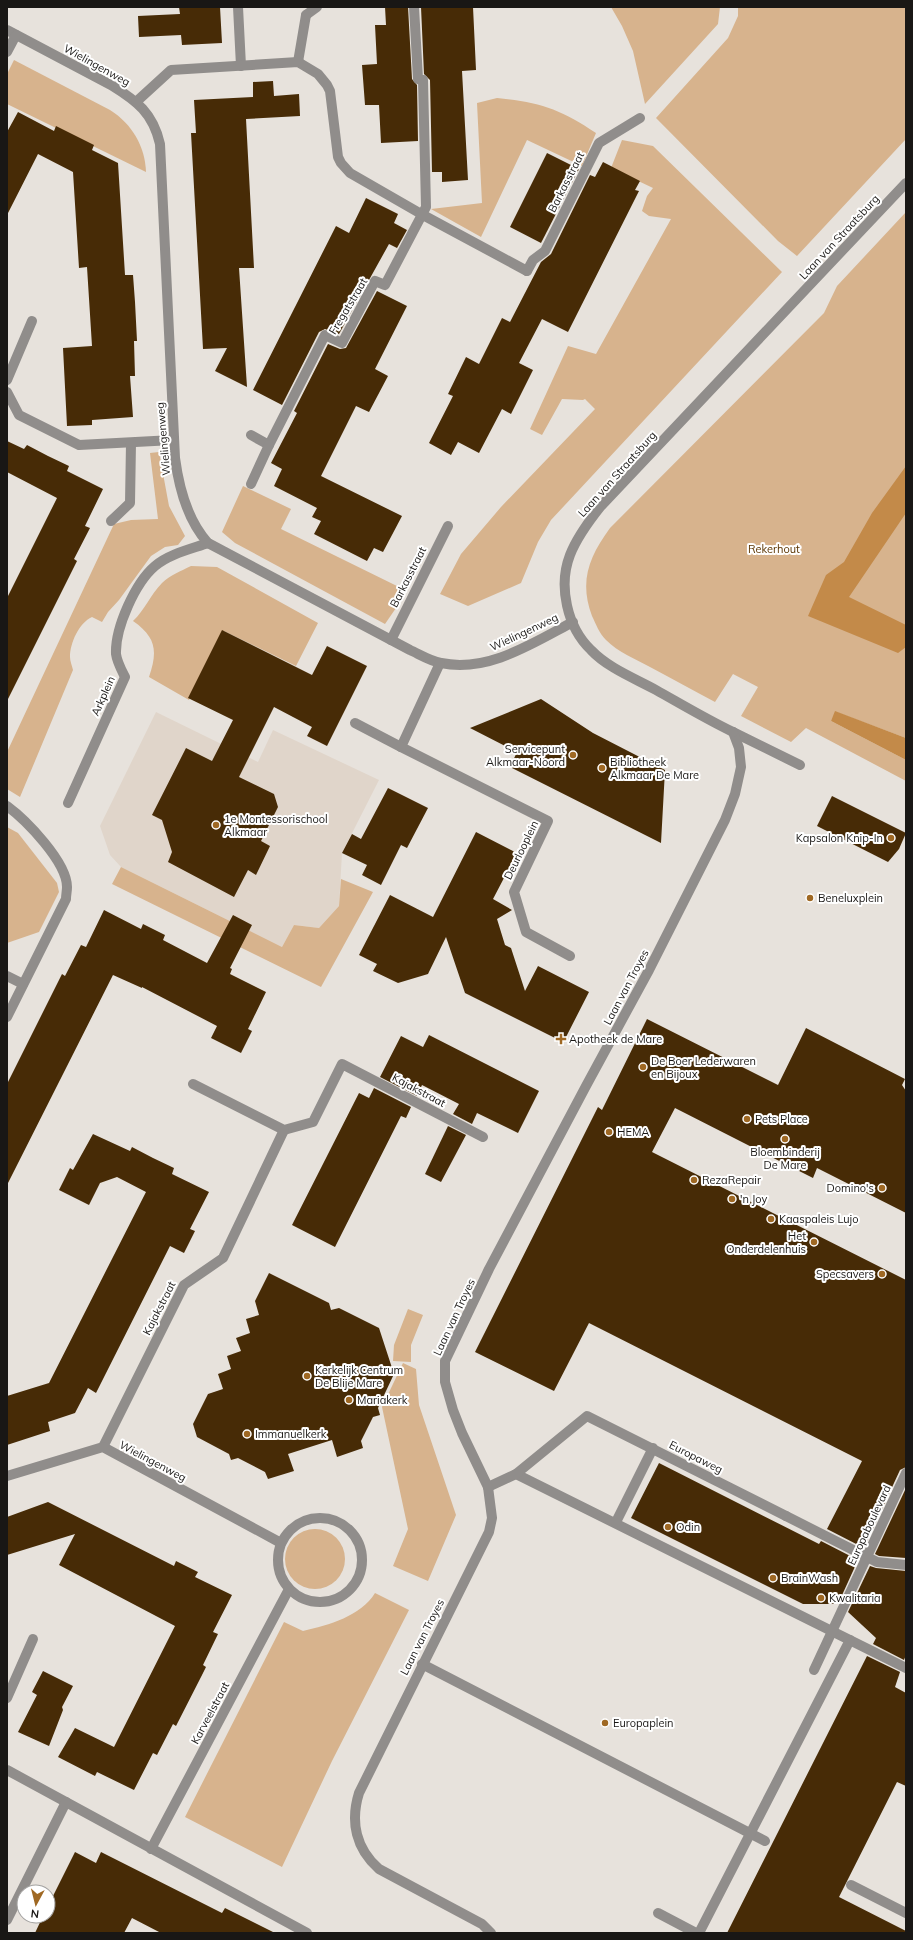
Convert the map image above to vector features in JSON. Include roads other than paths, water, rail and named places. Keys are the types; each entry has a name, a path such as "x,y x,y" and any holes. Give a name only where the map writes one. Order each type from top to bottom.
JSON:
{"street":[{"path":"238,7 241,66"},
{"path":"298,62 306,15 317,7"},
{"name":"Fregatstraat","path":"269,445 324,335 342,343 375,281 385,285 426,207 423,80 418,79 414,7"},
{"path":"7,52 11,33"},
{"name":"Wielingenweg","path":"11,33 111,85 136,102 153,122 160,144 173,440 178,478 182,495 195,525 208,543 391,640 440,663 473,664 489,661 506,655 573,622"},
{"path":"136,102 171,70 298,62 318,74 330,91 338,157 341,163 350,173 423,215"},
{"name":"Barkasstraat","path":"423,215 527,271 533,260 545,252 599,143 640,118"},
{"name":"Laan van Straatsburg","path":"800,765 733,732 605,660 592,651 573,622 567,606 565,591 567,566 570,554 586,525 601,506 906,183"},
{"path":"7,380 32,322"},
{"path":"7,392 19,415 79,445 173,440"},
{"path":"251,436 269,445 251,484"},
{"path":"111,521 130,503 130,442"},
{"name":"Barkasstraat","path":"391,640 448,526"},
{"name":"Arkplein","path":"68,803 125,677 116,655 124,617 129,603 154,567 173,556 208,543"},
{"path":"401,747 440,663"},
{"name":"Deurlooplein","path":"355,723 548,821 514,892 526,932 570,956"},
{"name":"Laan van Troyes","path":"491,1933 482,1924 379,1869 369,1860 359,1844 354,1815 359,1793 489,1532 492,1518 488,1487 453,1410 445,1382 445,1362 489,1269 649,970 725,820 735,794 741,767 739,748 733,732"},
{"path":"7,806 24,819 50,852 61,869 68,886 66,899 7,1017"},
{"path":"7,976 23,984"},
{"name":"Kajakstraat","path":"103,1447 184,1284 223,1258 284,1130 313,1122 342,1064 484,1137"},
{"path":"193,1084 284,1130"},
{"name":"Europaweg","path":"488,1487 516,1474 587,1416 653,1448 867,1558 877,1562 906,1565"},
{"name":"Wielingenweg","path":"7,1476 103,1447 281,1543"},
{"path":"616,1522 653,1448"},
{"name":"Europaboulevard","path":"814,1670 906,1473"},
{"path":"516,1474 616,1522 906,1668"},
{"path":"311,1518 325,1518 339,1522 350,1530 358,1541 362,1554 361,1568 357,1581 348,1591 338,1598 325,1602 312,1602 300,1597 289,1589 282,1579 278,1567 278,1555 281,1543 288,1532 299,1523 311,1518"},
{"name":"Karveelstraat","path":"151,1849 289,1589"},
{"path":"7,1698 33,1639"},
{"path":"699,1933 850,1640"},
{"path":"422,1664 765,1841"},
{"path":"7,1770 307,1933"},
{"path":"7,1920 66,1802"},
{"path":"851,1885 906,1913"},
{"path":"658,1913 696,1933"}],"place":[{"name":"Servicepunt Alkmaar-Noord","path":"573,755"},
{"name":"Bibliotheek Alkmaar De Mare","path":"602,768"},
{"name":"1e Montessorischool Alkmaar","path":"216,825"},
{"name":"Kapsalon Knip-In","path":"891,838"},
{"name":"Beneluxplein","path":"810,898"},
{"name":"Apotheek de Mare","path":"561,1039"},
{"name":"De Boer Lederwaren en Bijoux","path":"643,1067"},
{"name":"Pets Place","path":"747,1119"},
{"name":"HEMA","path":"609,1132"},
{"name":"Bloembinderij De Mare","path":"785,1139"},
{"name":"RezaRepair","path":"694,1180"},
{"name":"Domino's","path":"882,1188"},
{"name":"'n Joy","path":"732,1199"},
{"name":"Kaaspaleis Lujo","path":"771,1219"},
{"name":"Het Onderdelenhuis","path":"814,1242"},
{"name":"Specsavers","path":"882,1274"},
{"name":"Kerkelijk Centrum De Blije Mare","path":"307,1376"},
{"name":"Mariakerk","path":"349,1400"},
{"name":"Immanuelkerk","path":"247,1434"},
{"name":"Odin","path":"668,1527"},
{"name":"BrainWash","path":"773,1578"},
{"name":"Kwalitaria","path":"821,1598"},
{"name":"Europaplein","path":"605,1723"}],"park label":[{"name":"Rekerhout","path":"774,549"}]}
